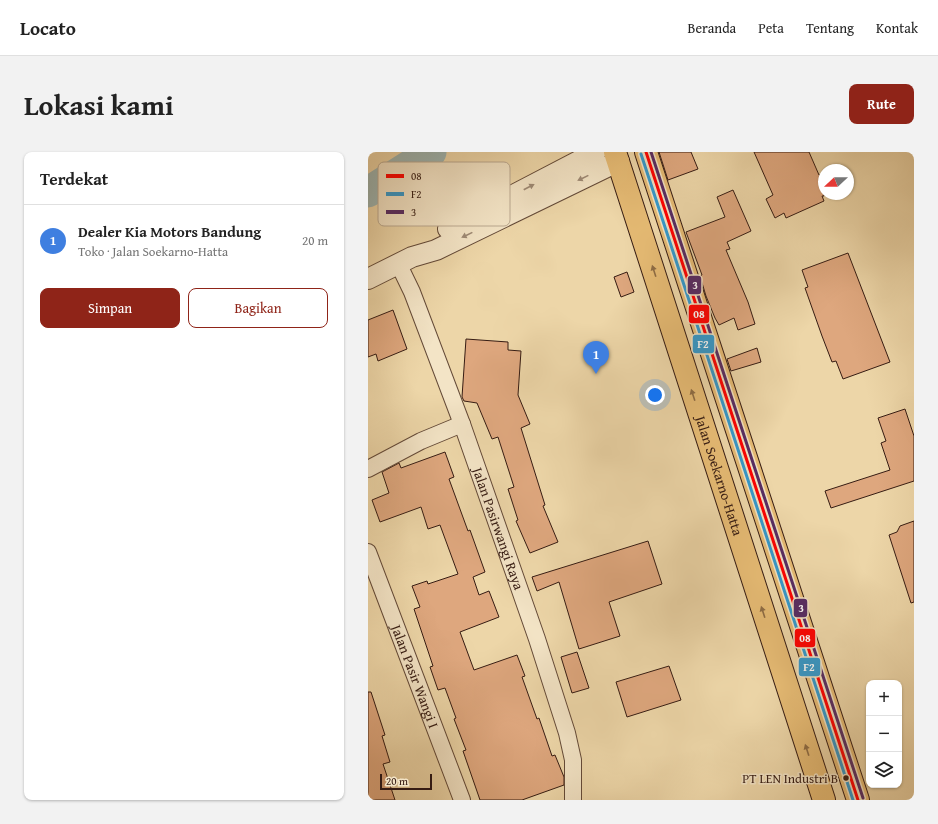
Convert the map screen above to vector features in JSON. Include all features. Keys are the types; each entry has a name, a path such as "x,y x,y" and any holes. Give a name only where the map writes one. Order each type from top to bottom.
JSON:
{"highway":[{"path":"646,152 858,800"},
{"name":"Jalan Soekarno-Hatta","path":"617,157 824,800"},
{"path":"775,649 805,638"}],"street":[{"path":"510,197 596,152"},
{"path":"510,212 617,157"},
{"path":"405,260 431,239 456,226"},
{"path":"368,279 405,260 436,250 483,226"},
{"name":"Jalan Pasirwangi Raya","path":"405,260 412,292 462,424 537,639 567,733 573,760 573,800"},
{"path":"368,469 421,441 462,424"},
{"name":"Jalan Pasir Wangi I","path":"368,554 462,800"}],"building":[{"path":"659,152 691,152 698,169 668,180"},
{"path":"754,152 809,152 818,173 818,200 824,201 786,218 784,213 775,218 766,199 773,195"},
{"path":"733,190 751,231 727,242 730,249 726,250 748,302 755,324 738,330 734,318 719,325 715,318 706,296 700,276 702,275 686,232 725,217 717,197"},
{"path":"848,253 890,362 843,379 836,361 832,362 822,336 805,288 808,287 802,270"},
{"path":"627,272 634,292 621,297 614,277"},
{"path":"393,310 407,349 378,361 376,354 368,357 368,320"},
{"path":"466,339 508,342 508,350 521,351 518,395 530,424 521,428 545,505 543,506 558,542 530,553 516,521 518,520 508,489 514,487 498,437 492,439 477,403 464,401 462,397"},
{"path":"757,348 761,362 731,371 727,359"},
{"path":"905,409 914,436 914,481 831,508 825,491 890,470 881,443 886,441 878,418"},
{"path":"445,452 454,477 449,479 485,572 473,577 479,595 489,591 499,617 460,632 474,670 517,655 525,676 522,677 537,719 539,718 552,756 555,755 564,777 564,785 522,800 480,800 463,751 466,750 454,719 456,718 445,688 438,690 430,667 433,666 414,609 420,607 412,586 427,581 428,584 458,574 440,525 428,529 421,507 380,522 372,500 389,493 382,472 399,463 401,468"},
{"path":"914,521 914,602 911,603 889,535 897,532 900,526"},
{"path":"648,541 662,584 609,602 620,636 579,649 559,582 537,591 532,577"},
{"path":"577,652 589,688 572,693 561,657"},
{"path":"669,666 681,700 627,717 616,682"},
{"path":"368,692 371,692 385,735 382,736 390,762 383,764 395,800 368,800"}],"waterway":[{"path":"415,162 431,152"},
{"path":"368,192 378,186"}],"transit line":[{"name":"08","path":"646,152 858,800"},
{"name":"3","path":"651,152 863,798"},
{"name":"F2","path":"641,154 853,800"}],"place":[{"name":"Dealer Kia Motors Bandung","path":"596,374"},
{"name":"PT LEN Industri B","path":"846,778"}]}
